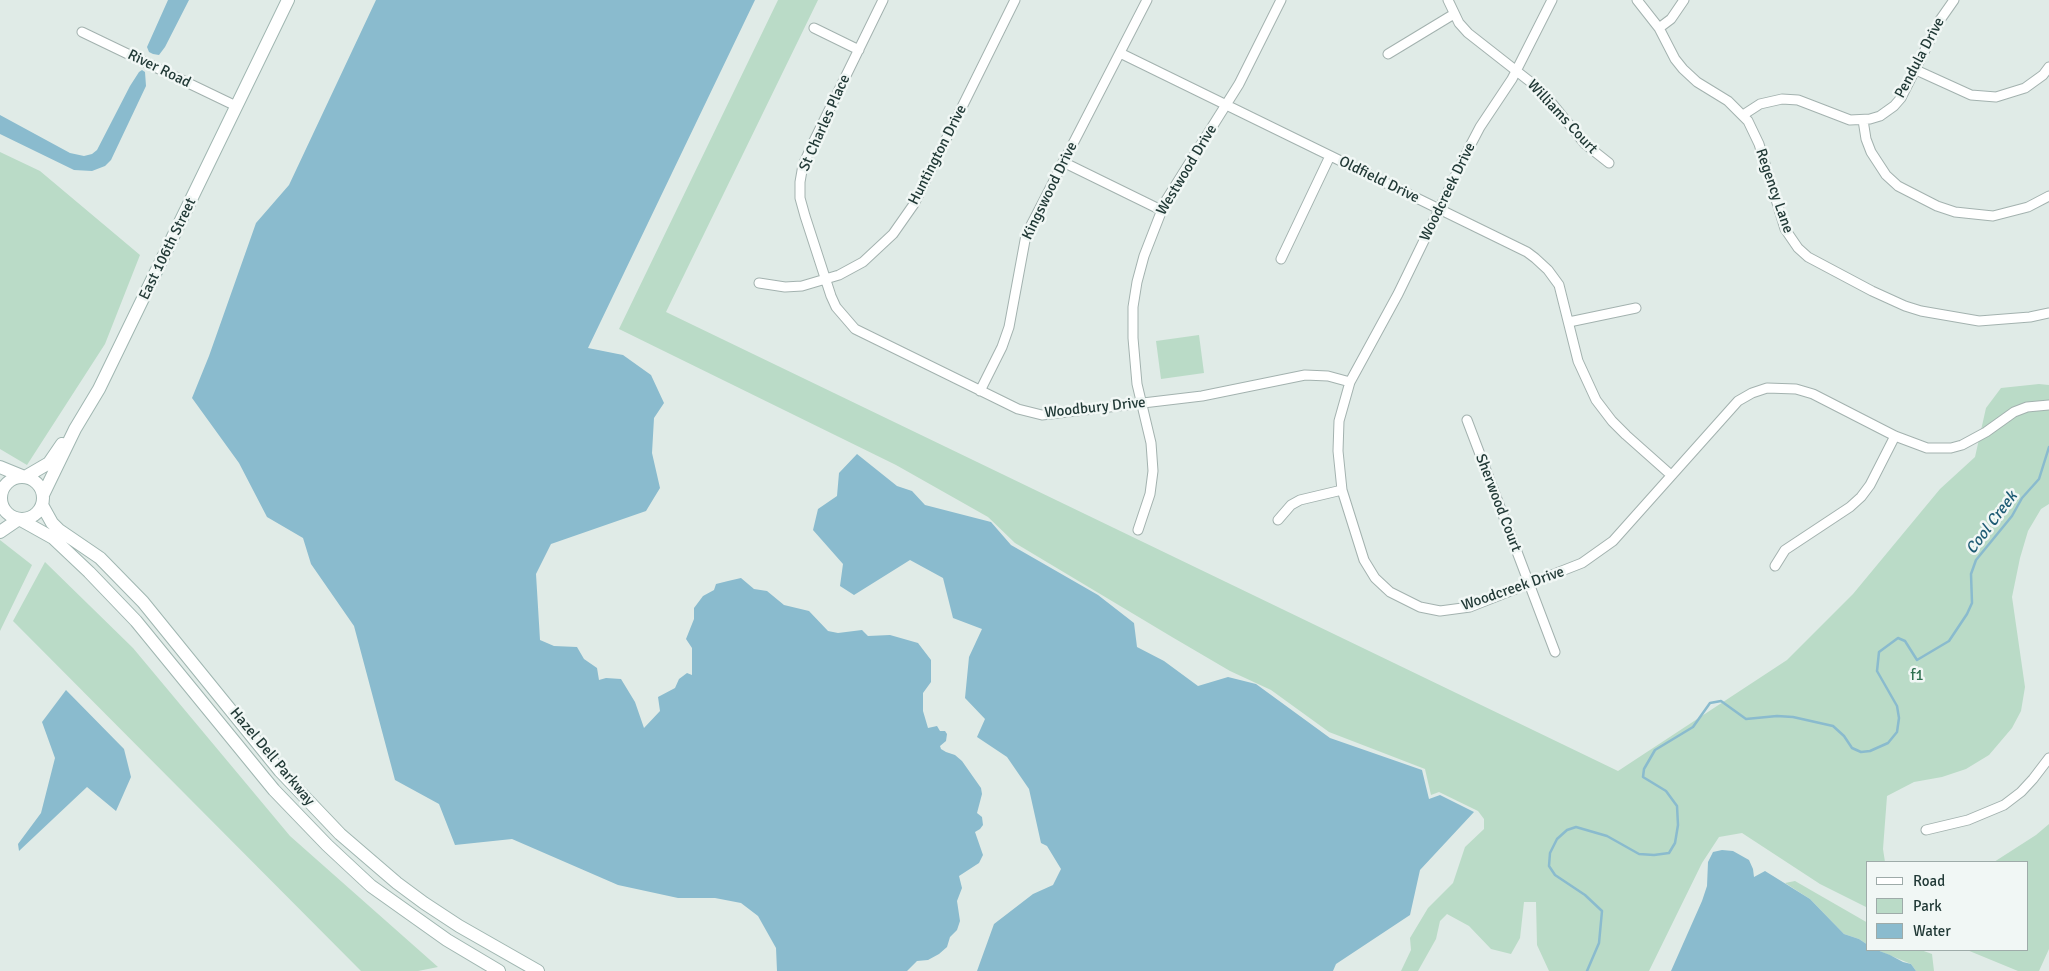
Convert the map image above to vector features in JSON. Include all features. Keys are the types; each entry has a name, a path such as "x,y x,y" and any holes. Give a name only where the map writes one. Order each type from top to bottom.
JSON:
{"main road":[{"name":"East 106th Street","path":"42,500 75,429 99,389 288,0"},
{"path":"19,519 9,515 0,501 5,484 13,478 24,477 49,463 75,429"},
{"path":"0,468 35,481 42,500 33,516 19,519 0,532"},
{"name":"Hazel Dell Parkway","path":"42,500 52,523 59,530 100,558 149,609 280,771 340,834 397,883 424,903 459,926 538,971"},
{"name":"Hazel Dell Parkway","path":"19,519 53,538 120,602 156,643 274,790 327,845 371,886 447,940 499,971"}],"street":[{"name":"St Charles Place","path":"826,280 800,198 803,165 883,0"},
{"name":"Huntington Drive","path":"759,283 785,287 802,286 826,280 846,272 863,262 893,234 905,218 1015,0"},
{"name":"Kingswood Drive","path":"980,390 1009,327 1026,235 1147,0"},
{"name":"Westwood Drive","path":"1138,530 1151,491 1153,471 1152,443 1134,364 1133,307 1145,252 1162,210 1248,68 1281,0"},
{"name":"Williams Court","path":"1448,0 1459,23 1481,44 1542,92 1591,150 1609,163"},
{"name":"Woodcreek Drive","path":"1552,0 1516,70 1480,127 1394,303 1350,382 1339,421 1338,451 1342,490 1364,560 1375,578 1390,592 1406,602 1420,607 1434,610 1455,609 1470,606 1529,585 1582,563 1613,541 1738,401 1752,393 1767,388 1796,389 1813,394 1895,436 1927,448 1951,448 1971,442 2014,412 2027,407 2049,405"},
{"name":"Regency Lane","path":"1637,0 1658,28 1675,59 1689,75 1728,100 1748,121 1758,144 1785,229 1798,248 1808,257 1880,295 1904,306 1921,311 1979,321 2030,317 2049,313"},
{"path":"1658,28 1671,19 1684,0"},
{"name":"Pendula Drive","path":"1744,115 1760,104 1782,99 1798,100 1841,118 1863,120 1880,116 1894,106 1901,98 1940,20 1954,0"},
{"path":"1388,54 1454,14"},
{"path":"814,28 858,50"},
{"name":"River Road","path":"82,32 236,106"},
{"name":"Oldfield Drive","path":"1120,53 1527,252 1535,258 1548,270 1559,285 1578,361 1596,400 1612,421 1626,435 1672,475"},
{"path":"1916,70 1971,95 1996,97 2025,88 2049,67"},
{"path":"1863,120 1866,139 1871,152 1886,175 1898,186 1937,206 1955,212 1993,216 2028,207 2049,196"},
{"path":"1282,259 1330,156"},
{"path":"1063,162 1162,210"},
{"name":"Woodbury Drive","path":"826,280 836,307 855,329 1018,409 1042,415 1220,393 1305,375 1328,376 1350,382"},
{"path":"1569,322 1636,308"},
{"name":"Sherwood Court","path":"1467,420 1555,652"},
{"path":"1775,566 1789,547 1850,507 1861,497 1870,485 1895,436"},
{"path":"1278,520 1291,505 1300,500 1342,490"},
{"path":"1926,830 1968,820 2004,804 2033,779 2049,758"}],"green space":[{"name":"f1","path":"778,0 818,0 666,312 1618,771 1787,660 1853,594 1940,489 1975,457 1986,408 2001,388 2039,384 2049,385 2049,504 2041,509 2028,531 2012,597 2025,687 2021,711 2012,728 1989,755 1966,769 1942,777 1914,782 1887,796 1883,849 1885,861 1866,861 1866,907 1820,884 1742,833 1719,837 1702,863 1649,971 1549,971 1537,945 1536,902 1524,902 1520,938 1511,954 1491,949 1469,926 1447,914 1440,921 1436,939 1418,971 1401,971 1411,950 1410,938 1428,908 1453,883 1465,847 1484,829 1484,819 1478,811 1439,792 1431,795 1425,769 1329,732 1271,690 1230,671 1015,543 988,517 896,465 619,329"},
{"path":"0,152 40,171 140,255 105,344 27,465 0,449"},
{"path":"1199,335 1204,373 1161,379 1156,341"},
{"path":"0,540 32,565 0,631"},
{"path":"45,562 133,648 290,836 438,967 418,971 361,971 13,621"},
{"path":"2049,824 2049,949 2039,971 2018,971 1969,951 2029,951 2029,861 1996,861 2036,835"},
{"path":"1795,881 1866,922 1866,944 1844,934 1810,899 1785,883"},
{"path":"1879,951 1924,951 1932,954 1934,971 1916,971 1911,964"}],"water":[{"path":"168,0 189,0 165,47 159,55 153,54 149,52 147,47"},
{"path":"376,0 755,0 588,348 623,355 651,375 664,403 654,418 652,453 660,488 646,511 551,544 536,574 540,640 554,646 577,647 584,659 597,668 599,680 606,678 621,679 635,702 644,728 660,711 658,697 675,688 679,679 687,673 692,675 692,648 686,639 694,619 694,608 703,596 714,590 716,584 741,578 754,589 767,591 784,605 809,611 828,631 838,633 862,630 868,636 890,635 918,643 931,660 931,682 923,693 923,711 928,728 937,726 940,731 945,731 947,734 946,741 940,746 941,749 955,755 962,761 981,788 982,794 977,813 982,817 983,825 975,832 983,855 979,863 959,876 962,888 957,901 960,921 957,930 950,937 947,947 939,954 928,960 917,961 907,971 777,971 776,948 758,916 741,903 715,898 678,898 618,885 512,839 455,845 439,804 395,780 354,626 311,564 303,538 267,517 239,463 192,398 209,356 256,223 289,185"},
{"path":"142,70 145,72 146,86 111,160 105,166 92,171 74,170 0,134 0,115 70,153 84,156 92,154 97,150 130,86"},
{"path":"857,454 897,486 912,491 925,505 991,522 1011,545 1098,595 1134,623 1137,647 1164,661 1198,686 1228,677 1256,684 1330,738 1422,770 1429,799 1440,795 1474,812 1420,870 1410,915 1336,964 1333,971 977,971 994,924 1033,894 1053,885 1061,869 1047,846 1041,843 1029,789 1007,757 977,737 985,719 965,698 969,657 982,629 953,618 943,578 910,560 854,595 840,586 843,564 813,530 818,509 837,496 839,473"},
{"path":"66,690 124,749 131,777 116,811 87,787 19,851 18,844 41,813 55,758 42,722"},
{"path":"1722,850 1733,851 1749,860 1754,877 1765,871 1810,899 1844,934 1866,944 1866,951 1880,951 1890,955 1911,964 1916,971 1671,971 1702,901 1707,886 1708,862 1713,852"}],"waterway":[{"name":"Cool Creek","path":"1587,971 1599,943 1602,911 1585,895 1555,875 1549,866 1550,853 1557,839 1567,830 1576,827 1607,836 1639,854 1669,853 1675,843 1678,825 1677,806 1666,791 1643,777 1644,769 1655,750 1693,727 1710,703 1721,701 1746,719 1777,716 1793,717 1833,726 1844,736 1852,748 1861,752 1870,751 1888,743 1897,732 1899,718 1897,706 1877,671 1879,652 1898,638 1905,641 1917,660 1949,641 1972,603 1971,574 1976,560 2012,516 2022,498 2039,479 2049,447"}]}
